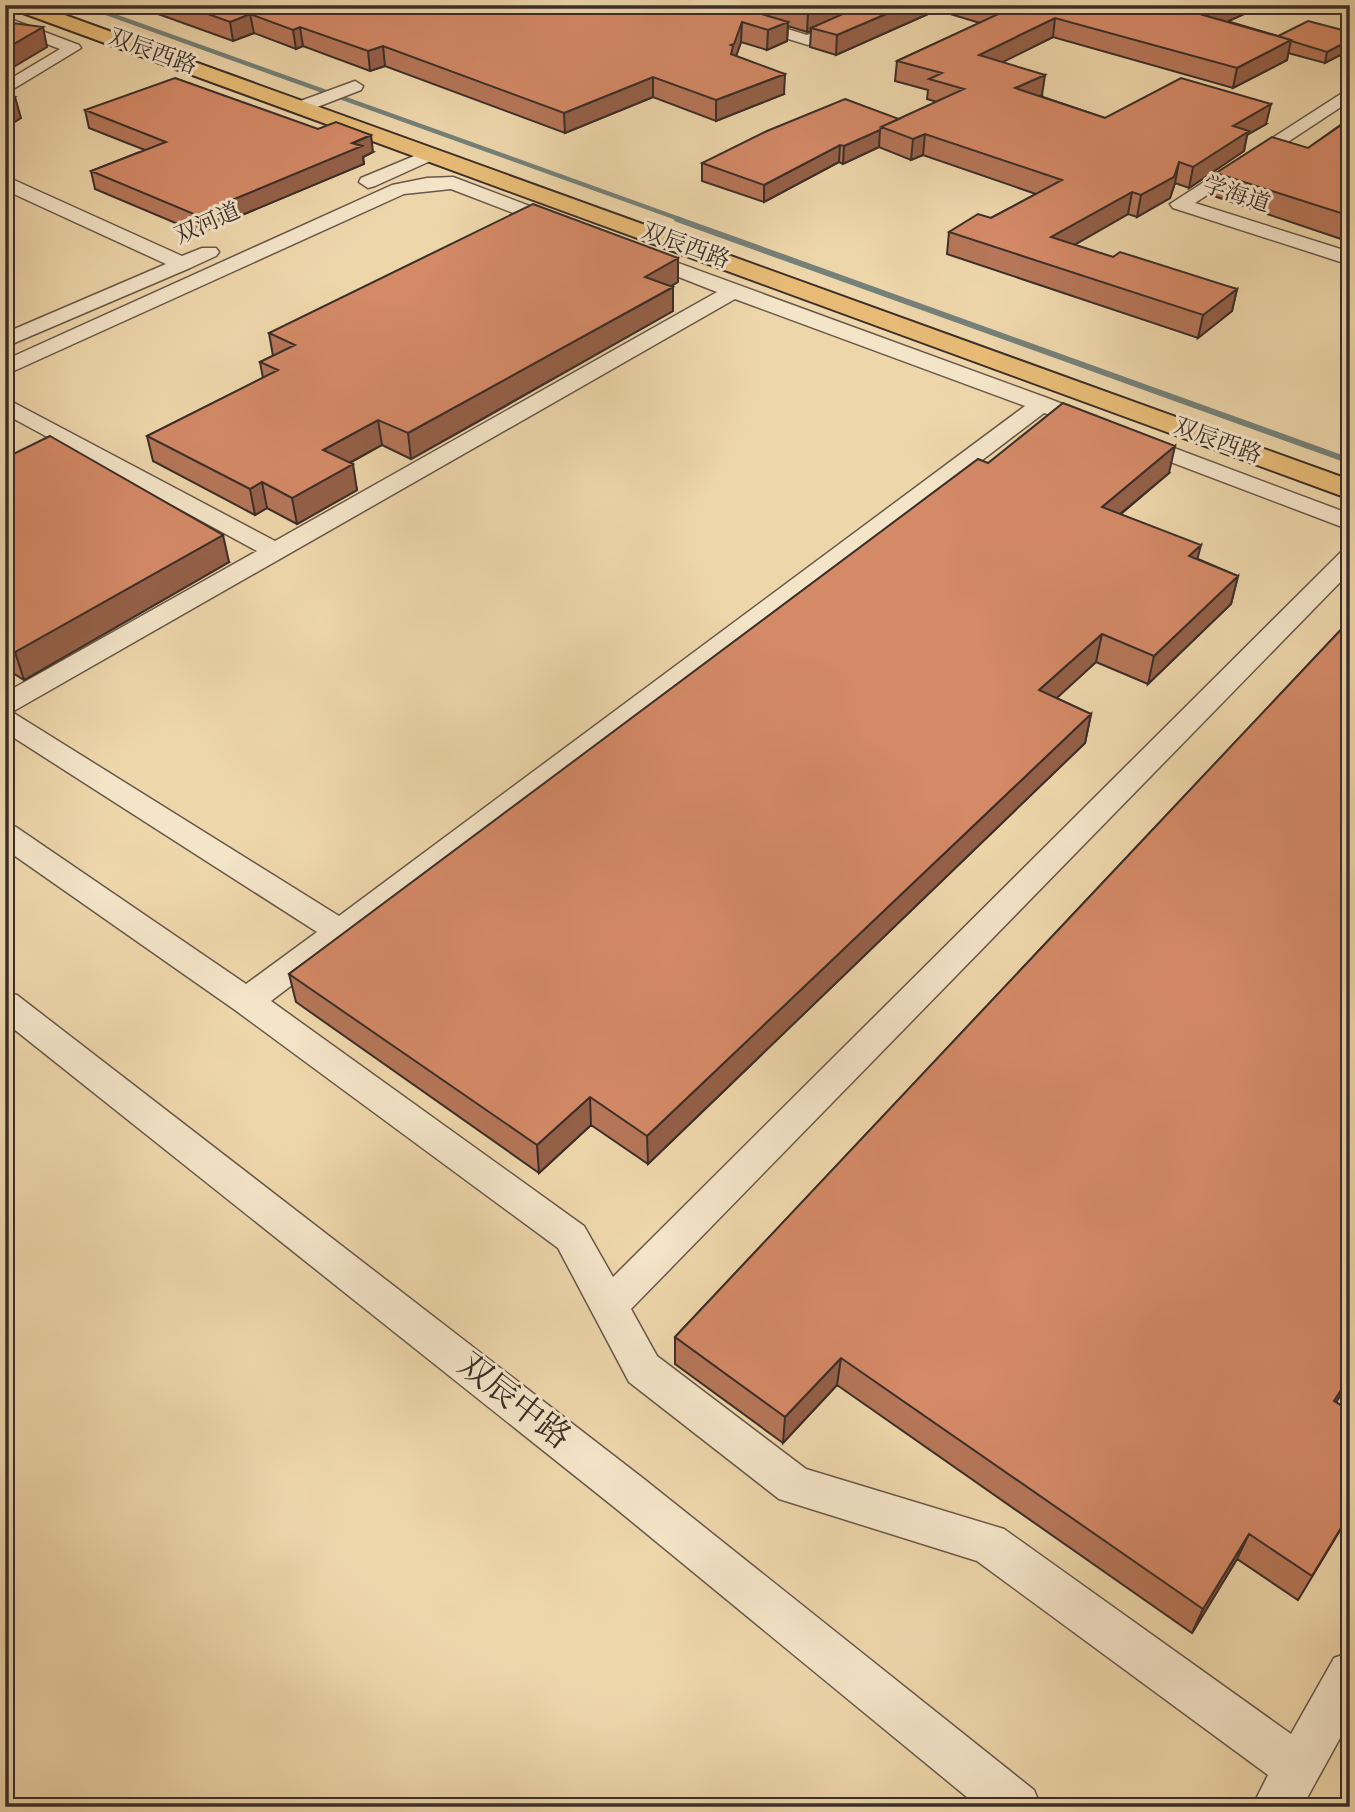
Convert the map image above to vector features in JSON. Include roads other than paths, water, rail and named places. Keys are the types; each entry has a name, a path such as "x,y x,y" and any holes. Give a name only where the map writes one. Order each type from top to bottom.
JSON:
{"main road":[{"name":"双辰西路","path":"19,5 1350,490"}],"street":[{"path":"691,5 808,40 891,5"},
{"path":"5,22 73,48 5,89"},
{"path":"302,107 355,86"},
{"name":"学海道","path":"1350,93 1180,204 1350,259"},
{"path":"1306,121 1328,127"},
{"path":"319,204 431,154"},
{"path":"5,368 399,189 453,183 593,237"},
{"path":"7,184 183,264"},
{"name":"双河道","path":"5,341 232,242"},
{"path":"618,247 1080,419"},
{"path":"5,705 733,291"},
{"path":"247,1001 1042,404"},
{"path":"5,405 275,551"},
{"path":"1119,434 1350,523"},
{"path":"609,1306 1350,557"},
{"path":"5,719 340,931"},
{"path":"5,834 247,1001 571,1237 643,1369 794,1485 989,1544 1287,1787 1350,1674"},
{"name":"双辰中路","path":"5,1004 629,1493 1017,1807"}],"waterway":[{"path":"84,5 682,220"},
{"path":"677,219 1350,461"}]}
